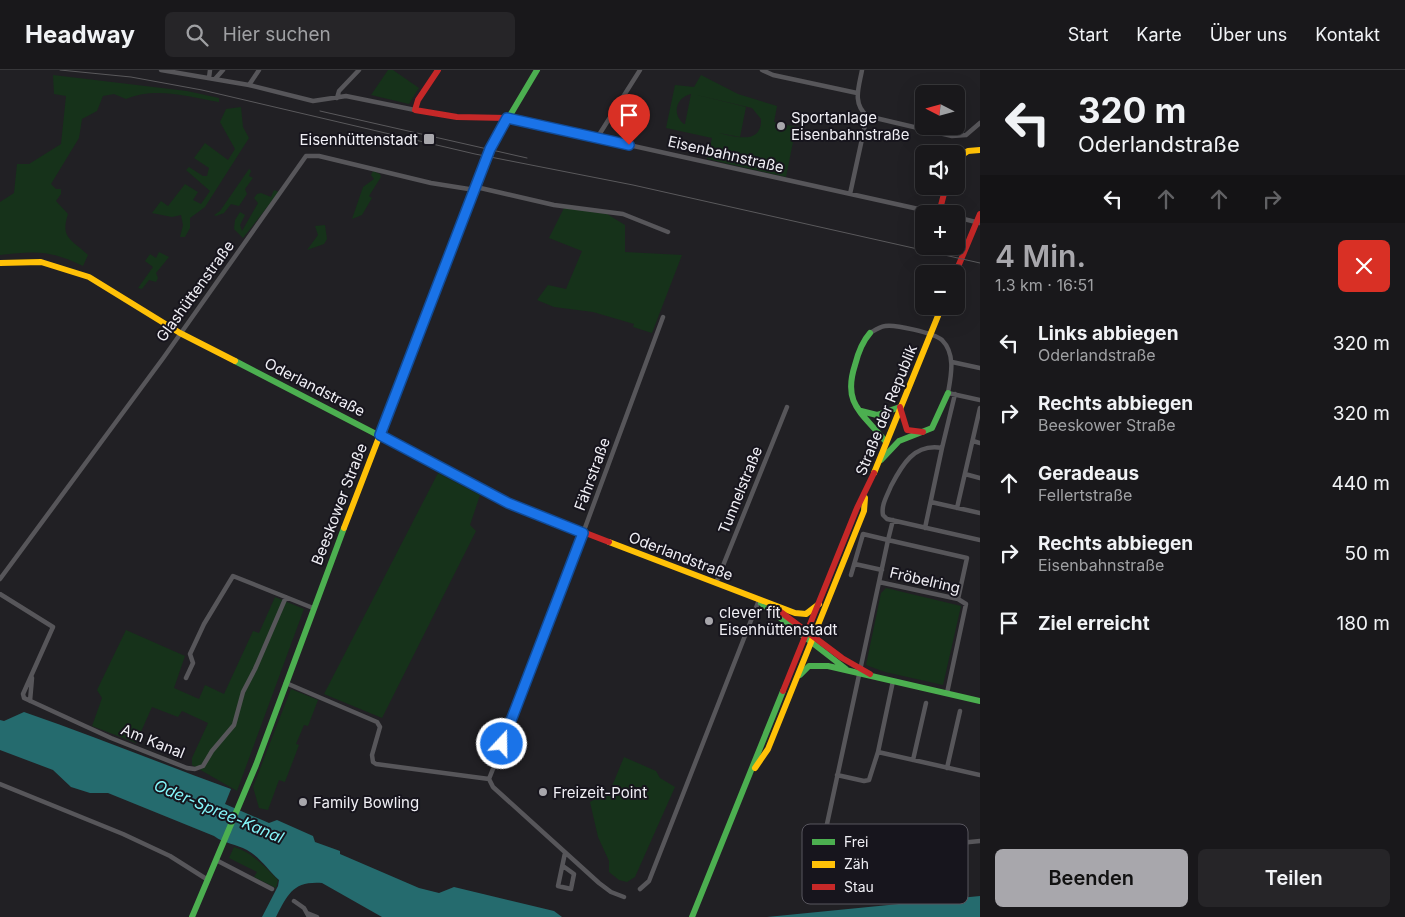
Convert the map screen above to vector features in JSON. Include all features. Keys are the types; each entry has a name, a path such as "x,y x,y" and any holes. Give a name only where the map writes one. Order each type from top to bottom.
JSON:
{"street":[{"path":"161,70 249,85 313,101 346,96 457,117 507,118"},
{"path":"209,78 210,70"},
{"path":"215,79 223,70"},
{"path":"249,85 259,70"},
{"path":"337,98 338,91 359,70"},
{"path":"415,110 418,100 438,70"},
{"name":"Beeskower Straße","path":"192,917 243,796 312,608 490,149 536,70"},
{"path":"597,138 640,70"},
{"path":"762,70 774,76 857,93"},
{"path":"862,70 857,93 858,104 867,116 952,136 966,136 980,123"},
{"path":"850,194 867,116"},
{"path":"493,117 500,129"},
{"name":"Eisenbahnstraße","path":"507,118 915,208"},
{"path":"965,154 980,150"},
{"name":"Glashüttenstraße","path":"0,579 308,154 431,183 475,188"},
{"path":"475,188 554,205 622,214 668,232"},
{"path":"959,265 980,214"},
{"path":"965,220 980,223"},
{"name":"Oderlandstraße","path":"0,263 32,261 66,268 89,277 180,333 508,503 772,605 801,614 811,611 819,604"},
{"name":"Straße der Republik","path":"693,915 857,508 866,494 938,315"},
{"name":"Fährstraße","path":"489,779 663,317"},
{"name":"Straße der Republik","path":"870,333 879,328 893,325 934,336 942,340 952,362"},
{"path":"870,333 863,343 848,388 849,398 886,442"},
{"path":"925,528 952,394 952,362 980,368"},
{"path":"952,394 980,400"},
{"path":"877,465 899,441 927,431 936,421 952,394"},
{"name":"Tunnelstraße","path":"716,583 787,407"},
{"path":"858,410 869,415 877,415 900,407 907,430 927,431"},
{"path":"957,508 980,408"},
{"path":"972,441 980,443"},
{"path":"942,448 934,447 915,453 904,461 883,505 883,515 893,520 980,540"},
{"path":"965,474 980,478"},
{"name":"Straße der Republik","path":"752,772 768,749 798,678 864,511 866,494"},
{"path":"931,502 980,513"},
{"path":"879,582 893,520"},
{"path":"851,574 862,534 967,558 958,599"},
{"path":"855,564 882,570"},
{"path":"186,678 193,663 190,654 204,624 233,576 312,608"},
{"name":"Fröbelring","path":"827,824 857,671 879,582 958,599 966,604 947,693"},
{"name":"Am Kanal","path":"0,594 53,627 23,694 24,698 111,738 187,768 195,769 203,766 212,750 234,725 243,692 286,597"},
{"path":"640,889 649,881 759,600"},
{"name":"Oderlandstraße","path":"759,600 807,634"},
{"name":"Oderlandstraße","path":"772,605 807,634"},
{"path":"807,634 815,636 857,671"},
{"path":"807,634 812,643 857,671"},
{"path":"798,678 809,666 816,664 857,671 980,701"},
{"path":"837,775 864,781 868,780 878,752 893,681"},
{"path":"286,683 377,722 380,727 372,759 376,764 489,779 493,787 565,853 610,892 624,897"},
{"path":"913,760 926,703"},
{"path":"947,768 960,711"},
{"path":"878,752 980,775"},
{"path":"0,784 123,834 170,856 208,880"},
{"path":"563,866 574,874 571,889 558,886 565,853"},
{"path":"216,860 272,889"},
{"path":"294,902 308,915 317,917"}],"green space":[{"path":"388,70 393,70 419,88 409,104 371,95"},
{"path":"53,75 187,91 219,98 219,102 184,95 149,93 126,99 114,94 103,96 97,111 82,119 79,138 51,184 56,189 61,189 61,194 56,201 68,214 65,228 66,233 88,255 83,266 52,254 24,253 0,255 0,202 14,193 17,164 29,164 61,144 66,96 54,94"},
{"path":"701,75 738,94 777,106 774,122 796,127 786,177 707,159 712,138 666,128 675,85 694,87","holes":["691,94 685,124 678,116 677,107 681,99","693,94 752,108 761,119 760,127 757,133 752,136 740,137 746,107"]},
{"path":"241,107 243,127 249,138 205,207 190,218 190,228 185,237 180,237 183,225 181,215 172,217 152,213 161,201 168,206 185,184 198,192 193,200 201,204 210,191 186,170 189,167 203,176 207,176 209,168 194,158 205,143 228,160 235,149 220,122 226,109"},
{"path":"249,169 251,171 249,176 253,178 245,189 247,194 239,206 231,204 224,213 214,215 220,211"},
{"path":"373,171 380,174 381,177 369,196 372,198 362,215 352,219 363,187 374,179 371,175"},
{"path":"274,190 279,192 243,238 234,229 235,220 240,212 245,215 240,225 242,231 258,203 254,198 257,194 261,193 271,197"},
{"path":"564,208 607,214 625,225 625,252 682,255 652,333 633,327 634,324 593,312 554,307 537,300 548,285 566,289 582,251 549,238"},
{"path":"325,225 327,239 324,244 307,250 318,235 315,226"},
{"path":"159,252 169,257 156,273 158,278 156,282 149,280 142,289 138,288 153,267 145,261 150,254 156,258"},
{"path":"438,473 480,495 470,525 476,531 382,718 324,694"},
{"path":"886,588 961,606 943,685 885,672 866,665 881,593"},
{"path":"275,597 304,609 237,791 192,765 192,758 208,723 182,711 178,717 152,707 136,743 92,726 102,698 97,690 126,630 185,656 174,688 199,699 205,685 224,694 253,631 259,633"},
{"path":"291,689 318,700 308,726 304,725 296,744 299,745 285,782 279,780 268,810 259,808 253,787"},
{"path":"624,757 656,771 660,778 675,787 635,877 627,882 619,880 609,872 609,861 598,837 590,802 610,791"},
{"path":"234,847 258,860 278,880 276,888 254,877 257,872 229,858"}],"water":[{"name":"Oder-Spree-Kanal","path":"24,712 231,789 225,804 269,823 277,820 313,836 315,842 340,851 340,854 419,888 439,893 454,887 554,911 562,917 382,917 322,883 312,883 304,884 293,891 284,902 276,917 262,917 278,886 279,880 252,853 108,793 90,793 71,787 53,770 0,750 0,720 4,721"},
{"path":"980,896 980,917 767,917 899,904 968,904 968,897"}],"railway":[{"path":"60,70 131,77 202,90 475,154 633,185 980,263"},
{"path":"320,111 527,158"}],"traffic: fast":[{"path":"443,271 490,149 537,70"},
{"path":"870,333 857,356 851,390 857,408 886,442"},
{"path":"235,361 459,477"},
{"path":"881,460 899,441 932,428 948,393"},
{"path":"861,411 877,415 900,407"},
{"path":"192,917 256,765 344,528"},
{"path":"761,603 846,669"},
{"path":"800,675 809,666 828,666 980,701"},
{"path":"692,917 783,691"}],"traffic: slow":[{"path":"965,153 980,150"},
{"path":"0,263 41,262 89,277 180,333 235,361"},
{"path":"344,528 443,271"},
{"path":"874,473 938,315"},
{"path":"755,768 768,749 864,511 865,498"},
{"path":"609,542 795,613 806,614 819,604"}],"traffic: jam":[{"path":"438,70 418,100 415,110 457,117 507,118"},
{"path":"941,205 944,195"},
{"path":"959,265 980,214"},
{"path":"900,407 907,430 923,432"},
{"path":"783,691 857,508 874,473"},
{"path":"459,477 508,503 609,542"},
{"path":"778,610 842,658 870,674"}],"place":[{"name":"Sportanlage Eisenbahnstraße","path":"781,126"},
{"name":"Eisenhüttenstadt","path":"429,139"},
{"name":"clever fit Eisenhüttenstadt","path":"709,621"},
{"name":"Freizeit-Point","path":"543,792"},
{"name":"Family Bowling","path":"303,802"}],"route":[{"path":"502,744 583,533 508,503 380,435 490,149 507,118 629,145"}]}
